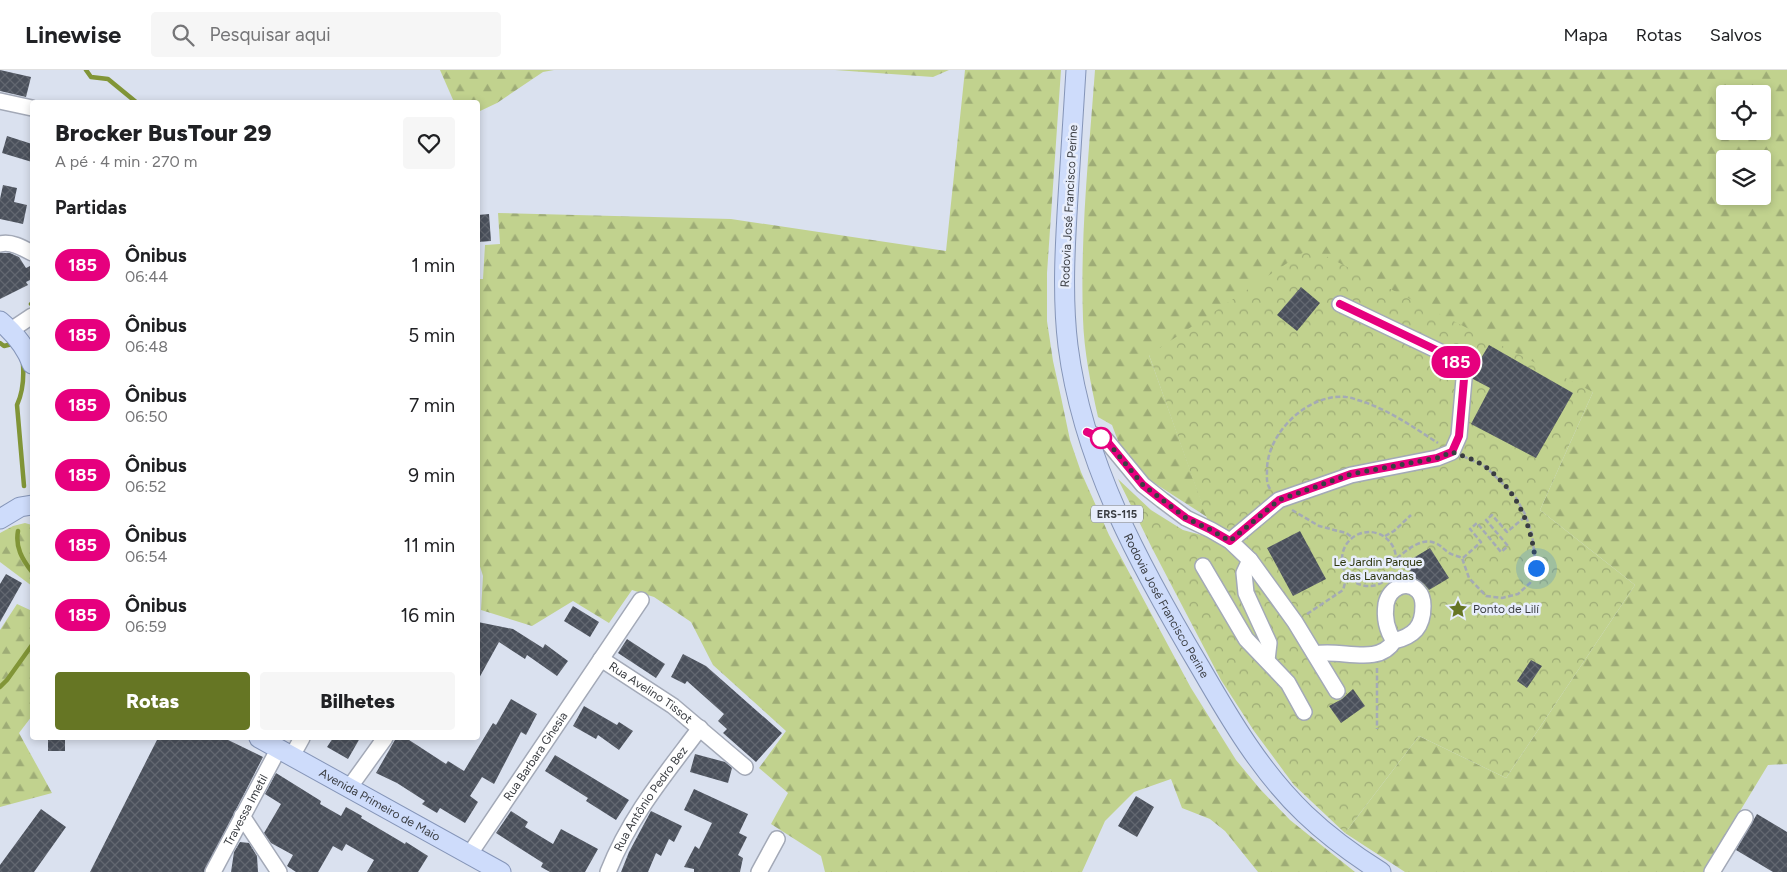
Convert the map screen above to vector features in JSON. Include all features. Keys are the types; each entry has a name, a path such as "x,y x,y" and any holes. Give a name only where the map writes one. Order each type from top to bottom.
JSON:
{"main road":[{"name":"Rodovia José Francisco Perine","path":"1076,70 1064,270 1068,346 1075,388 1100,471 1116,513 1149,579 1248,746 1268,773 1305,814 1356,856 1381,872"},
{"path":"5,325 30,359"},
{"path":"0,519 20,507 30,505"},
{"name":"Avenida Primeiro de Maio","path":"263,740 501,872"}],"street":[{"path":"0,101 30,108"},
{"path":"0,244 5,242 30,252"},
{"path":"1230,541 1279,500 1351,474 1437,458 1452,452 1459,436 1464,379 1461,367 1451,357 1340,304"},
{"path":"5,325 30,317"},
{"path":"1087,432 1106,440 1143,485 1186,518 1230,541 1250,560 1294,622 1337,691"},
{"path":"1250,560 1244,573 1246,593 1269,643 1267,660"},
{"path":"1203,566 1246,639 1288,684 1304,712"},
{"name":"Rua Barbara Ghesia","path":"469,855 640,600"},
{"path":"1315,654 1333,651 1372,655 1390,647 1394,640"},
{"name":"Rua Avelino Tissot","path":"601,659 653,692 700,728 745,767"},
{"name":"Rua Antônio Pedro Bez","path":"608,872 620,843 642,805 700,728"},
{"name":"Travessa Imetil","path":"213,872 242,816 286,752 300,740"},
{"path":"349,788 384,740"},
{"path":"242,816 279,872"},
{"path":"1712,872 1745,818"},
{"path":"759,872 777,839"}],"path":[{"path":"1279,500 1267,484 1267,464 1280,432 1293,418 1309,406 1327,398 1347,397 1384,410 1452,452 1486,467 1514,496 1526,516 1532,534 1536,568 1530,583 1518,594 1502,598 1486,596 1470,578 1462,558"},
{"path":"1296,513 1319,526 1333,529 1352,537"},
{"path":"1385,536 1394,531 1411,515"},
{"path":"1462,558 1481,542 1470,529 1477,523 1501,552 1508,546 1486,520 1492,515 1507,532 1526,516"},
{"path":"1368,531 1377,532 1385,536 1391,542 1397,558 1396,567 1392,574 1386,581 1378,585 1361,585 1354,582 1347,576 1343,568 1342,551 1346,543 1352,537 1368,531"},
{"path":"1397,558 1415,545 1424,542 1434,542 1442,546 1449,554 1462,558"},
{"path":"1294,622 1343,590 1347,576"},
{"path":"1372,655 1377,664 1377,729"}],"green space":[{"path":"440,70 554,70 543,72 497,103 480,111 480,100 453,100"},
{"path":"835,70 949,70 933,77"},
{"path":"965,70 1061,70 1047,273 1047,321 1053,361 1070,440 1081,472 1109,535 1191,688 1236,760 1260,789 1290,820 1355,872 1258,872 1225,831 1210,819 1182,808 1171,779 1134,792 1105,821 1082,872 825,872 821,856 771,824 788,793 759,768 786,731 713,665 691,622 654,597 632,590 609,623 573,601 532,626 481,610 483,576 480,566 480,279 483,279 485,245 500,244 498,213 731,219 946,251"},
{"path":"1095,70 1787,70 1787,764 1768,765 1703,872 1405,872 1345,833 1419,736 1506,778 1635,585 1540,510 1593,392 1149,355 1207,517 1148,479 1120,446 1112,425 1098,417 1090,381 1083,319 1084,225"},
{"name":"Le Jardin Parque das Lavandas","path":"1310,248 1593,392 1540,510 1635,585 1506,778 1419,736 1345,833 1294,785 1254,731 1221,680 1118,479 1151,510 1183,530 1205,536 1211,530 1149,355"},
{"path":"25,523 30,524 30,584 0,562 0,533 13,526"},
{"path":"17,604 30,610 30,719 19,733 52,793 0,807 0,630"}],"building":[{"path":"0,70 31,77 26,97 0,91"},
{"path":"7,136 30,143 30,161 2,153"},
{"path":"3,185 17,188 14,202 27,205 23,224 0,219 0,199"},
{"path":"489,214 491,241 480,242 480,215"},
{"path":"0,253 10,253 19,257 26,268 30,266 30,280 26,282 28,285 0,299"},
{"path":"1301,287 1320,303 1297,331 1277,315"},
{"path":"1489,345 1573,393 1536,458 1471,424 1490,388 1473,379 1472,373"},
{"path":"1300,531 1326,579 1293,596 1267,548"},
{"path":"1430,548 1449,578 1429,590 1415,578 1405,563"},
{"path":"6,574 22,583 0,622 0,584"},
{"path":"573,606 599,622 590,637 564,621"},
{"path":"480,622 513,629 543,648 545,644 568,661 557,676 527,655 525,659 499,642 480,676"},
{"path":"627,639 665,664 656,678 618,653"},
{"path":"683,654 706,666 782,733 756,762 723,733 727,729 718,721 724,714 687,681 685,684 671,677"},
{"path":"1531,660 1542,666 1527,688 1517,681"},
{"path":"1353,689 1365,706 1341,723 1329,706 1342,699"},
{"path":"511,699 537,714 526,735 521,732 494,784 482,777 470,796 478,802 465,823 440,808 437,813 422,804 425,801 397,783 376,773 395,740 409,740 446,764 448,761 464,771 493,723 496,725"},
{"path":"584,706 617,725 619,722 633,731 619,750 598,735 596,739 573,726"},
{"path":"48,740 65,740 65,751 48,751"},
{"path":"157,740 228,740 263,757 204,872 90,872"},
{"path":"332,740 359,740 348,759 327,747"},
{"path":"695,754 725,762 732,768 728,783 690,772"},
{"path":"555,755 629,800 616,820 586,801 588,798 545,771"},
{"path":"276,773 321,801 320,804 341,816 346,807 362,816 361,818 428,856 418,872 367,872 374,860 346,844 342,851 333,846 318,872 296,872 287,866 293,855 271,843 264,833 281,804 265,794"},
{"path":"694,789 748,814 739,833 747,837 738,855 743,858 740,872 694,872 694,869 684,867 695,846 699,849 712,823 684,810"},
{"path":"1136,796 1154,807 1137,837 1118,826"},
{"path":"41,809 66,827 34,872 0,872 0,865"},
{"path":"511,811 528,822 525,827 553,844 561,829 598,849 585,872 550,872 541,867 543,863 496,833"},
{"path":"651,811 682,826 674,842 669,839 661,856 656,853 648,872 621,872 629,852"},
{"path":"1757,814 1787,832 1787,872 1773,872 1736,850"},
{"path":"240,842 249,843 257,856 258,872 231,872 234,852"}],"waterway":[{"path":"86,70 91,77 108,79 134,100"},
{"path":"0,343 4,346 14,345"},
{"path":"23,364 23,385 17,405 24,486"},
{"path":"18,531 17,537 20,553 30,569"},
{"path":"0,687 30,648"}],"bus line":[{"name":"185","path":"1087,432 1106,440 1122,462 1143,485 1162,500 1186,518 1230,541 1279,500 1351,474 1437,458 1452,452 1459,436 1464,379 1461,367 1451,357 1340,304"}],"place":[{"name":"Ponto de Lilí","path":"1458,609"}],"route":[{"path":"1101,438 1106,440 1122,462 1143,485 1186,518 1230,541 1279,500 1351,474 1437,458 1452,452 1486,467 1514,496 1526,516 1532,534 1536,568"}]}
